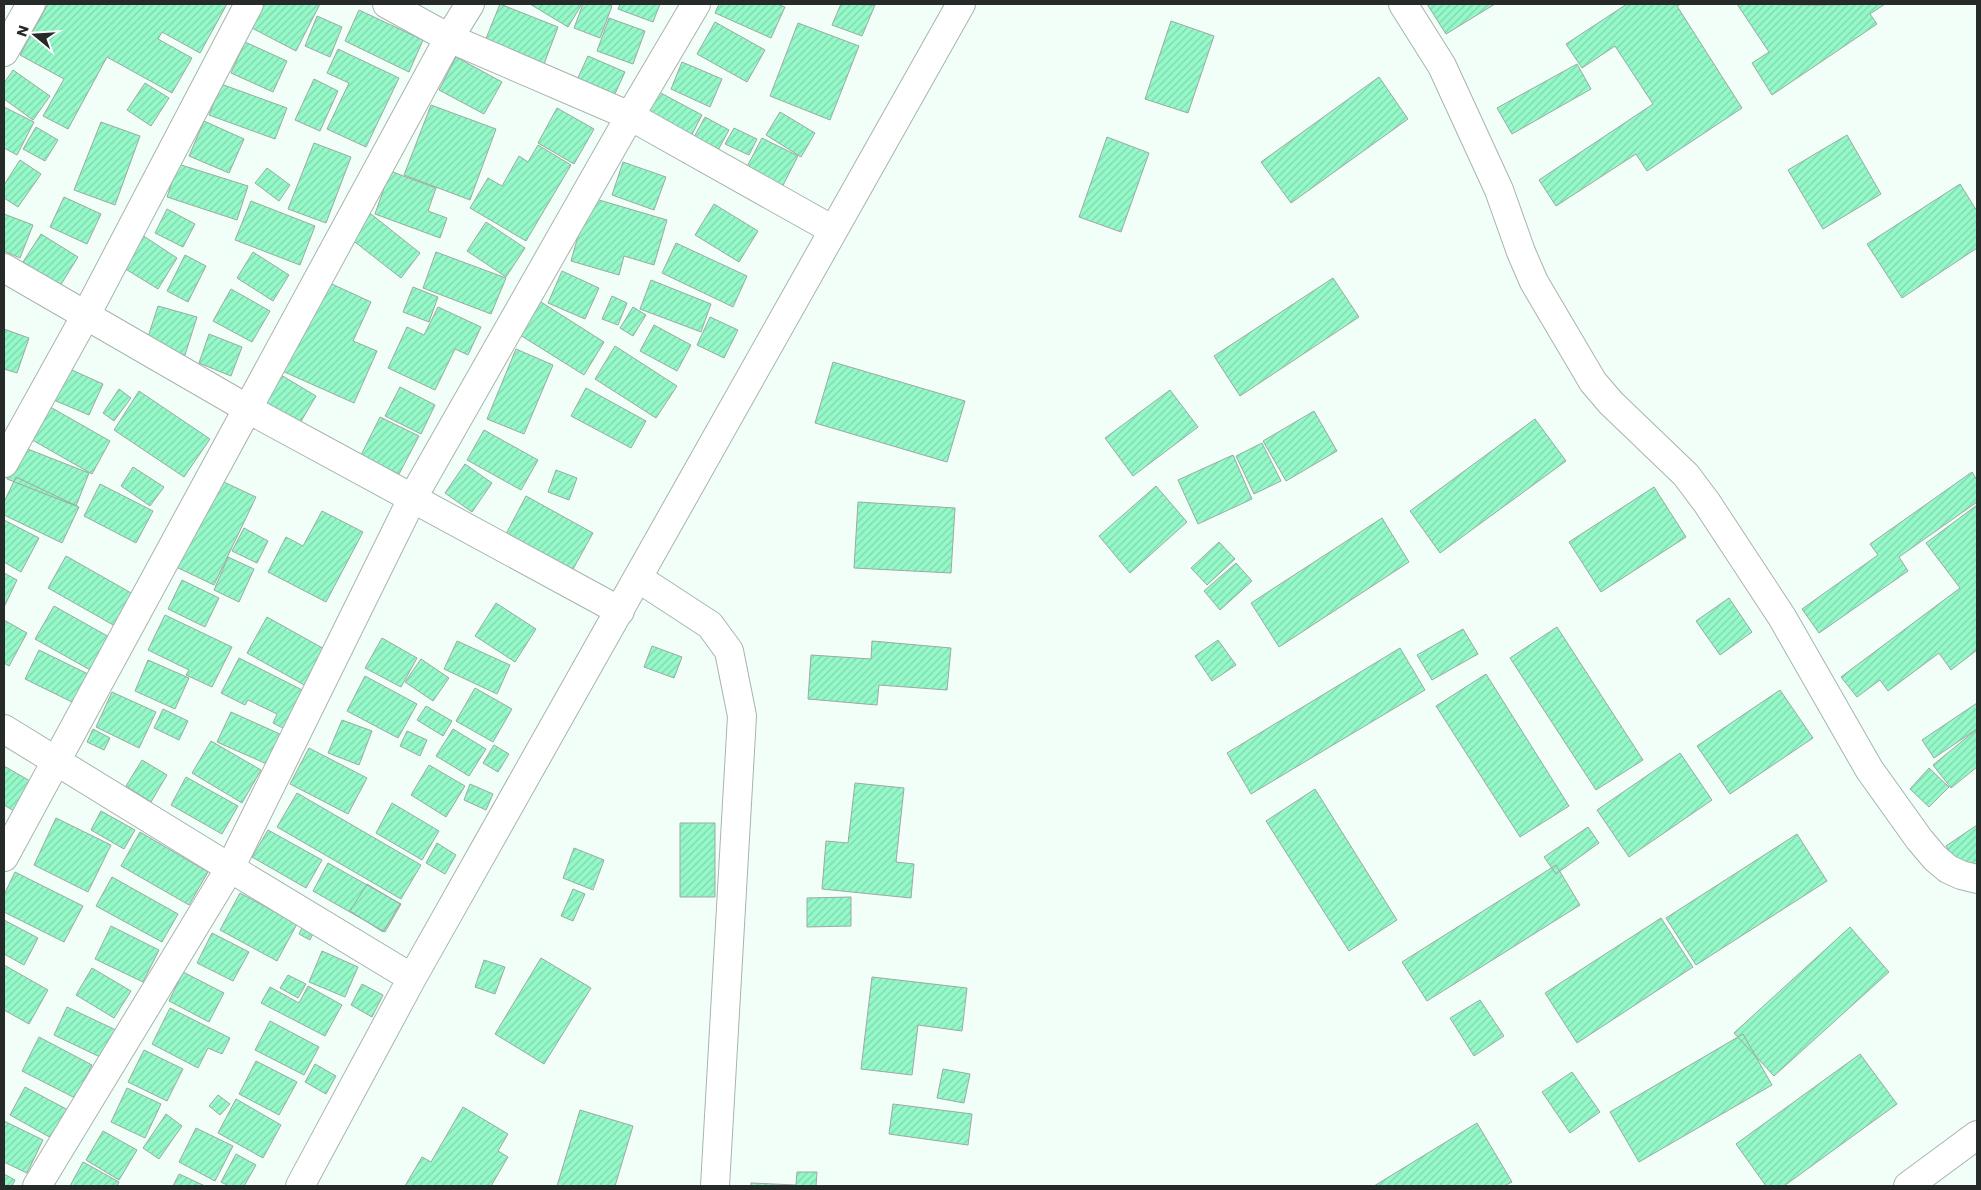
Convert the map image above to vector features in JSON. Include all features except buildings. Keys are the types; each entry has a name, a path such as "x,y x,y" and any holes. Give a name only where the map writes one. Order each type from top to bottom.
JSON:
{"street":[{"path":"4,52 31,4"},
{"path":"4,463 86,315 249,4"},
{"path":"386,4 449,38 630,116 833,230"},
{"path":"4,857 449,38 470,4"},
{"path":"37,1186 230,868 413,497 696,4"},
{"path":"300,1186 412,978 961,4"},
{"path":"1403,4 1442,66 1499,190 1534,282 1593,382 1611,403 1686,475 1707,502 1782,617 1869,769 1919,839 1934,858 1948,869 1961,876 1977,879"},
{"path":"4,268 248,409 620,611"},
{"path":"638,578 710,625 729,651 742,716 715,1186"},
{"path":"4,729 412,978"},
{"path":"1908,1186 1977,1135"}]}
